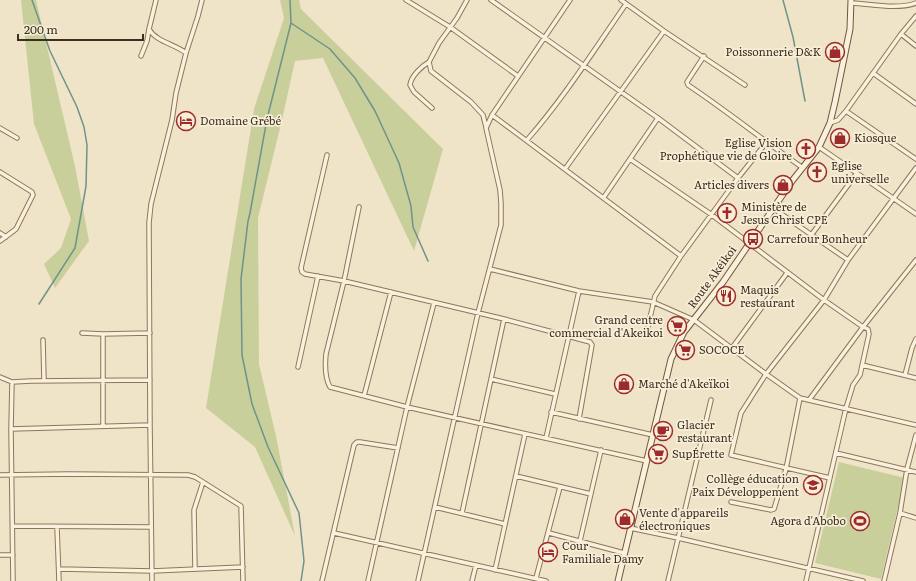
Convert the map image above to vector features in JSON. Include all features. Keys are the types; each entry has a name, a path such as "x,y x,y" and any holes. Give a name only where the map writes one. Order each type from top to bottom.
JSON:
{"street":[{"path":"141,56 145,46 156,0"},
{"path":"152,581 150,214 186,53 202,0"},
{"path":"406,0 450,28 518,76"},
{"path":"411,4 414,0"},
{"path":"418,581 478,313 501,225 502,203 500,190 483,115 471,102 431,71 430,62 439,43 457,18 467,0"},
{"path":"491,0 658,118 738,178"},
{"path":"486,128 492,114 570,0"},
{"path":"621,0 664,31 704,56 745,85"},
{"path":"851,1 897,6 916,4"},
{"name":"Route Akéikoi","path":"618,581 671,358 684,332 723,282 748,244 819,147 830,123 850,29 851,1"},
{"path":"527,140 546,118 584,66 626,4"},
{"path":"830,123 838,120 846,111 901,34 916,16"},
{"path":"149,29 155,36 176,46 186,53"},
{"path":"565,169 664,31"},
{"path":"901,34 916,46"},
{"path":"704,56 687,82 688,85 766,143 803,168"},
{"path":"430,62 424,65 412,78 410,85 414,92 432,108"},
{"path":"873,73 916,104"},
{"path":"846,111 916,159"},
{"path":"492,114 681,256"},
{"path":"604,197 658,118"},
{"path":"0,128 17,138"},
{"path":"646,335 655,296 681,256 712,216 738,178 766,143"},
{"path":"819,147 916,214"},
{"path":"326,154 301,268 302,272 305,274 344,281 504,319 590,342 592,345 579,419"},
{"path":"630,159 712,216 824,300 868,329 869,334 860,375 853,386 846,408 806,581"},
{"path":"830,478 731,455 739,416 766,374 824,300 848,260 916,168"},
{"path":"0,172 32,192 33,195 16,228 0,241"},
{"path":"812,234 857,173"},
{"path":"359,207 344,281 326,354 325,361 327,380 330,387 407,407 647,461"},
{"path":"774,209 848,260"},
{"path":"0,233 6,237"},
{"path":"810,400 863,327 916,260"},
{"path":"490,269 579,290 653,302 694,320 800,398 916,425"},
{"path":"732,348 787,272"},
{"path":"298,367 318,276"},
{"path":"546,438 579,290"},
{"path":"364,396 390,292"},
{"path":"368,581 407,407 434,303"},
{"path":"462,513 504,319"},
{"path":"82,333 150,333"},
{"path":"103,334 103,426"},
{"path":"905,375 916,339"},
{"path":"43,340 44,381"},
{"path":"862,365 916,378"},
{"path":"0,377 12,382 150,380"},
{"path":"491,379 555,394"},
{"path":"12,382 11,429 13,581"},
{"path":"731,502 773,510 786,469 800,398"},
{"path":"668,581 711,400"},
{"path":"551,412 653,436"},
{"path":"11,429 150,425"},
{"path":"495,570 525,434"},
{"path":"884,581 900,513 907,469 916,434"},
{"path":"322,581 354,445 357,442 360,442 398,448"},
{"path":"580,541 600,450"},
{"path":"836,453 916,472"},
{"path":"0,475 151,474 192,476 241,506 243,581"},
{"path":"516,476 591,494"},
{"path":"195,569 194,514 203,482"},
{"path":"536,578 560,487"},
{"path":"435,507 505,524"},
{"path":"900,513 916,518"},
{"path":"13,526 151,527"},
{"path":"58,527 59,581"},
{"path":"630,528 863,581"},
{"path":"334,532 546,581"},
{"path":"548,534 624,553"},
{"path":"0,556 13,555"},
{"path":"472,581 476,565"},
{"path":"59,569 152,571 243,567"}],"green space":[{"path":"21,0 36,0 75,166 89,241 55,288 44,264 61,248 71,219 34,124"},
{"path":"280,0 299,0 301,9 443,149 414,251 323,58 295,61 258,218 259,364 276,436 295,536 255,447 206,408 254,109 284,18"},
{"name":"Agora d'Abobo","path":"839,462 905,478 881,579 815,563"}],"waterway":[{"path":"32,0 50,51 77,107 84,127 87,145 86,186 75,248 39,304"},
{"path":"290,0 291,23 267,119 248,221 241,279 242,355 252,404 268,447 299,513 304,561 301,581"},
{"path":"783,0 793,37 805,101"},
{"path":"291,23 330,49 355,78 375,111 399,163 411,206 413,227 428,261"}],"place":[{"name":"Poissonnerie D&K","path":"835,52"},
{"name":"Domaine Grébé","path":"186,121"},
{"name":"Kiosque","path":"840,138"},
{"name":"Eglise Vision Prophétique vie de Gloire","path":"806,149"},
{"name":"Eglise universelle","path":"817,172"},
{"name":"Articles divers","path":"783,185"},
{"name":"Ministère de Jesus Christ CPE","path":"727,213"},
{"name":"Carrefour Bonheur","path":"753,239"},
{"name":"Maquis restaurant","path":"726,296"},
{"name":"Grand centre commercial d'Akeikoi","path":"677,326"},
{"name":"SOCOCE","path":"685,350"},
{"name":"Marché d'Akeïkoi","path":"624,384"},
{"name":"Glacier restaurant","path":"663,431"},
{"name":"SupÉrette","path":"658,454"},
{"name":"Collège éducation Paix Développement","path":"813,485"},
{"name":"Vente d'appareils électroniques","path":"625,519"},
{"name":"Agora d'Abobo","path":"860,521"},
{"name":"Cour Familiale Damy","path":"548,552"}]}
